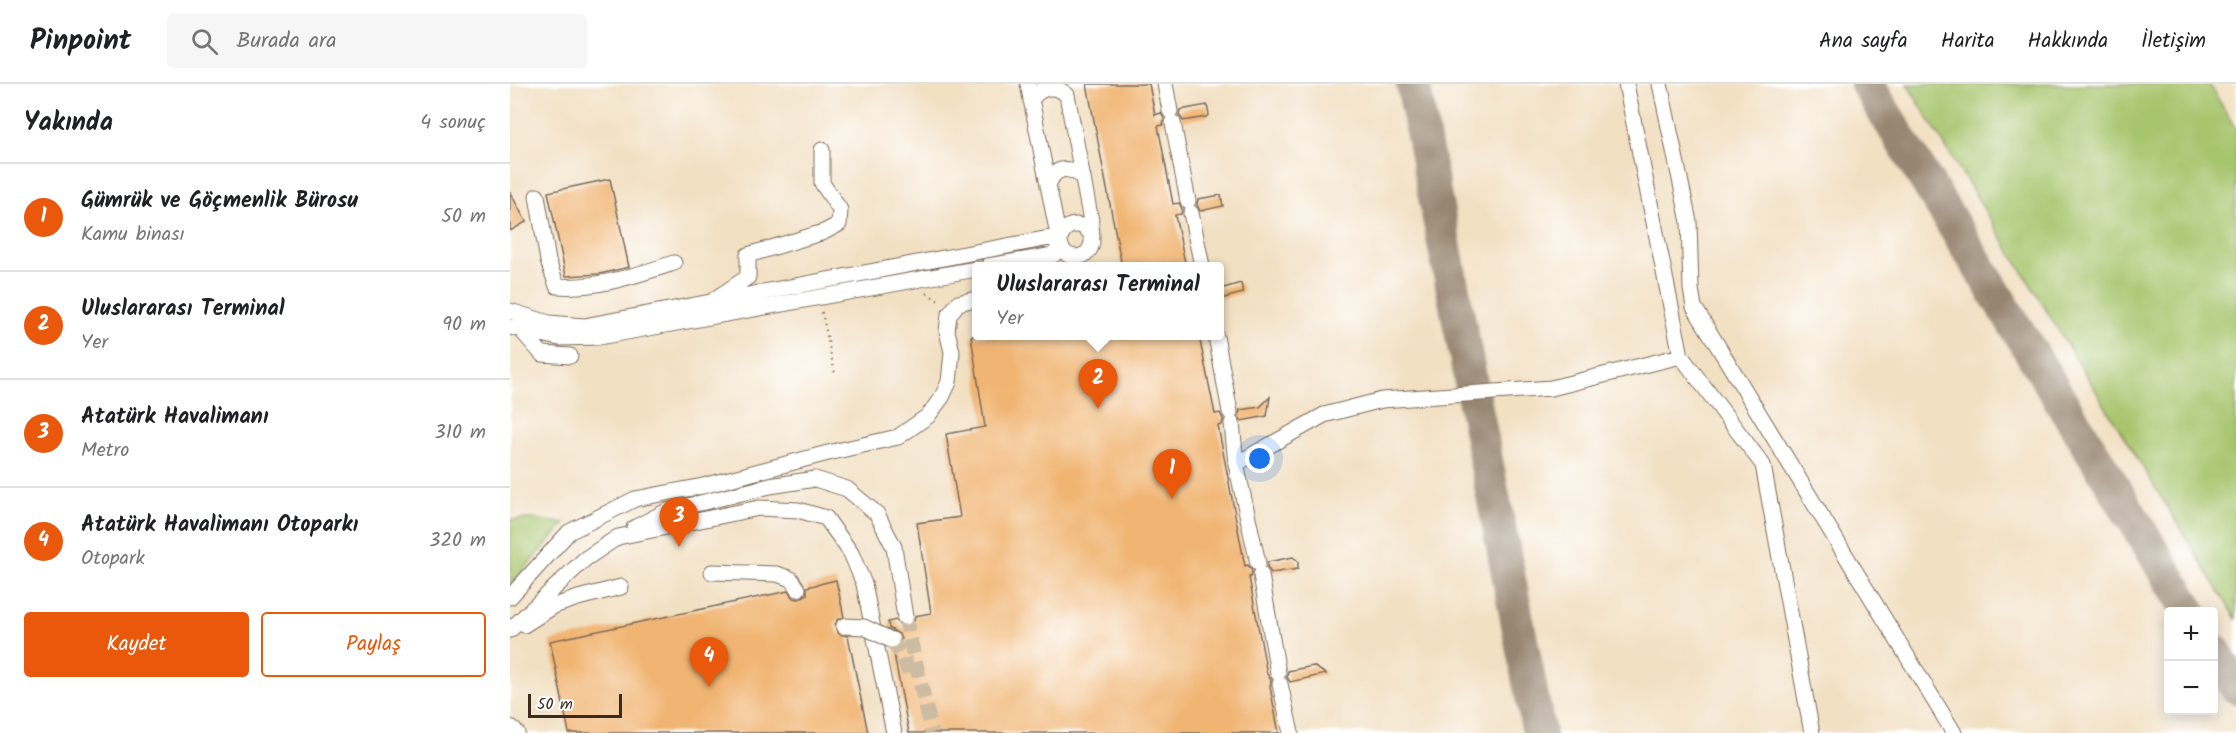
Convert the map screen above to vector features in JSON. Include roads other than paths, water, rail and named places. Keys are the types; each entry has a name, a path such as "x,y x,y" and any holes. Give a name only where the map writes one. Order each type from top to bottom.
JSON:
{"lane":[{"path":"1028,84 1060,245"},
{"path":"1165,84 1201,262"},
{"path":"1626,84 1680,356 1763,465 1812,733"},
{"path":"1660,84 1689,222 1691,289 1694,306 1954,733"},
{"path":"516,329 559,338 599,337 711,310 1055,237 1063,250 1072,256 1083,256 1091,248 1091,221 1066,90 1047,87 1040,89 1031,101"},
{"path":"510,311 549,323 584,326 711,310 748,277 748,255 825,232 839,224 840,210 822,183 822,150"},
{"path":"1048,186 1053,174 1063,169 1069,169 1083,177"},
{"path":"537,196 548,261 557,286 572,287 632,277 674,263"},
{"path":"1016,262 1054,255 1060,245 1061,235 1067,227 1072,225 1082,225 1087,228 1092,237"},
{"path":"766,299 972,269"},
{"path":"510,597 569,532 635,499 703,486 898,437 928,416 942,397 949,382 952,352 947,331 949,315 958,303 972,299"},
{"path":"516,329 542,354 570,356"},
{"path":"1217,340 1231,417 1236,465 1260,569 1291,733"},
{"path":"1236,465 1324,415 1382,399 1551,388 1680,356"},
{"path":"510,632 585,559 618,537 667,511 770,486 815,479 847,489 877,514 894,546 904,617"},
{"path":"618,537 759,508 798,510 826,519 850,553 864,584 894,733"},
{"path":"712,572 777,574 791,579 798,589"},
{"path":"510,632 554,606 621,587"},
{"path":"846,626 864,627 891,640"},
{"path":"510,727 517,733"}],"tunnel":[{"path":"905,617 932,733"},
{"path":"891,640 903,656 909,673"}],"place":[{"name":"Uluslararası Terminal","path":"1098,409"},
{"name":"Gümrük ve Göçmenlik Bürosu","path":"1172,499"},
{"name":"Atatürk Havalimanı","path":"679,547"},
{"name":"Atatürk Havalimanı Otoparkı","path":"709,687"}]}
